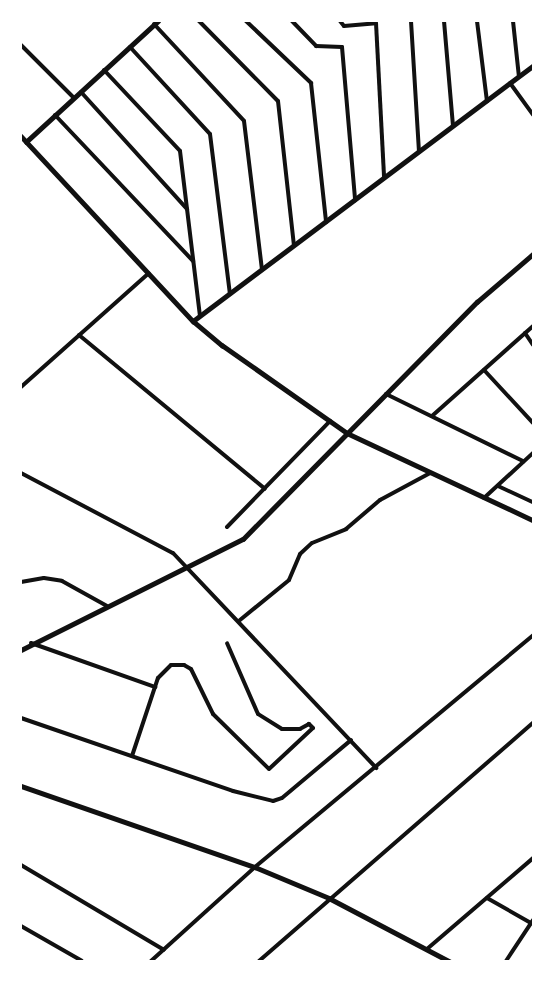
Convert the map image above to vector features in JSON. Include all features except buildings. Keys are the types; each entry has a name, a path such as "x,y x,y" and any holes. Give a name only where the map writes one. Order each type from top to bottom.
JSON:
{"street":[{"path":"199,21 278,102 294,245"},
{"path":"246,21 288,66 306,75 311,83 326,222"},
{"path":"292,21 316,46 342,47 355,200"},
{"path":"340,21 345,26 376,23 384,178"},
{"path":"411,21 419,152"},
{"path":"444,21 453,126"},
{"path":"477,21 486,101"},
{"path":"513,21 519,77"},
{"path":"26,142 156,23 238,112 245,123 262,269"},
{"path":"21,45 74,98"},
{"path":"130,47 210,134 230,294"},
{"path":"21,56 27,51"},
{"path":"194,321 533,66"},
{"path":"104,70 177,146 182,159 200,316"},
{"path":"510,83 533,115"},
{"path":"81,92 187,209"},
{"path":"55,115 193,261"},
{"path":"21,136 194,321 347,433 533,520"},
{"path":"21,650 243,539 477,302 533,254"},
{"path":"21,387 149,273"},
{"path":"432,416 533,326"},
{"path":"525,333 533,345"},
{"path":"79,335 264,489"},
{"path":"484,370 533,423"},
{"path":"386,394 523,461"},
{"path":"227,527 330,421"},
{"path":"484,498 533,453"},
{"path":"21,473 118,521 168,549 240,620 376,768"},
{"path":"240,620 289,580 300,554 312,543 346,529 380,500 430,473"},
{"path":"498,486 533,502"},
{"path":"21,582 44,578 62,581 107,606"},
{"path":"151,961 255,867 533,635"},
{"path":"31,643 155,687"},
{"path":"132,756 155,687 165,668 188,666 213,714 269,769 313,728 309,724 300,729 282,729 258,714 227,643"},
{"path":"21,718 233,791 278,801 351,740"},
{"path":"259,961 533,723"},
{"path":"21,786 255,867 329,898 449,961"},
{"path":"427,949 533,858"},
{"path":"21,865 164,950"},
{"path":"487,898 532,922 506,961"},
{"path":"21,926 82,961"}]}
